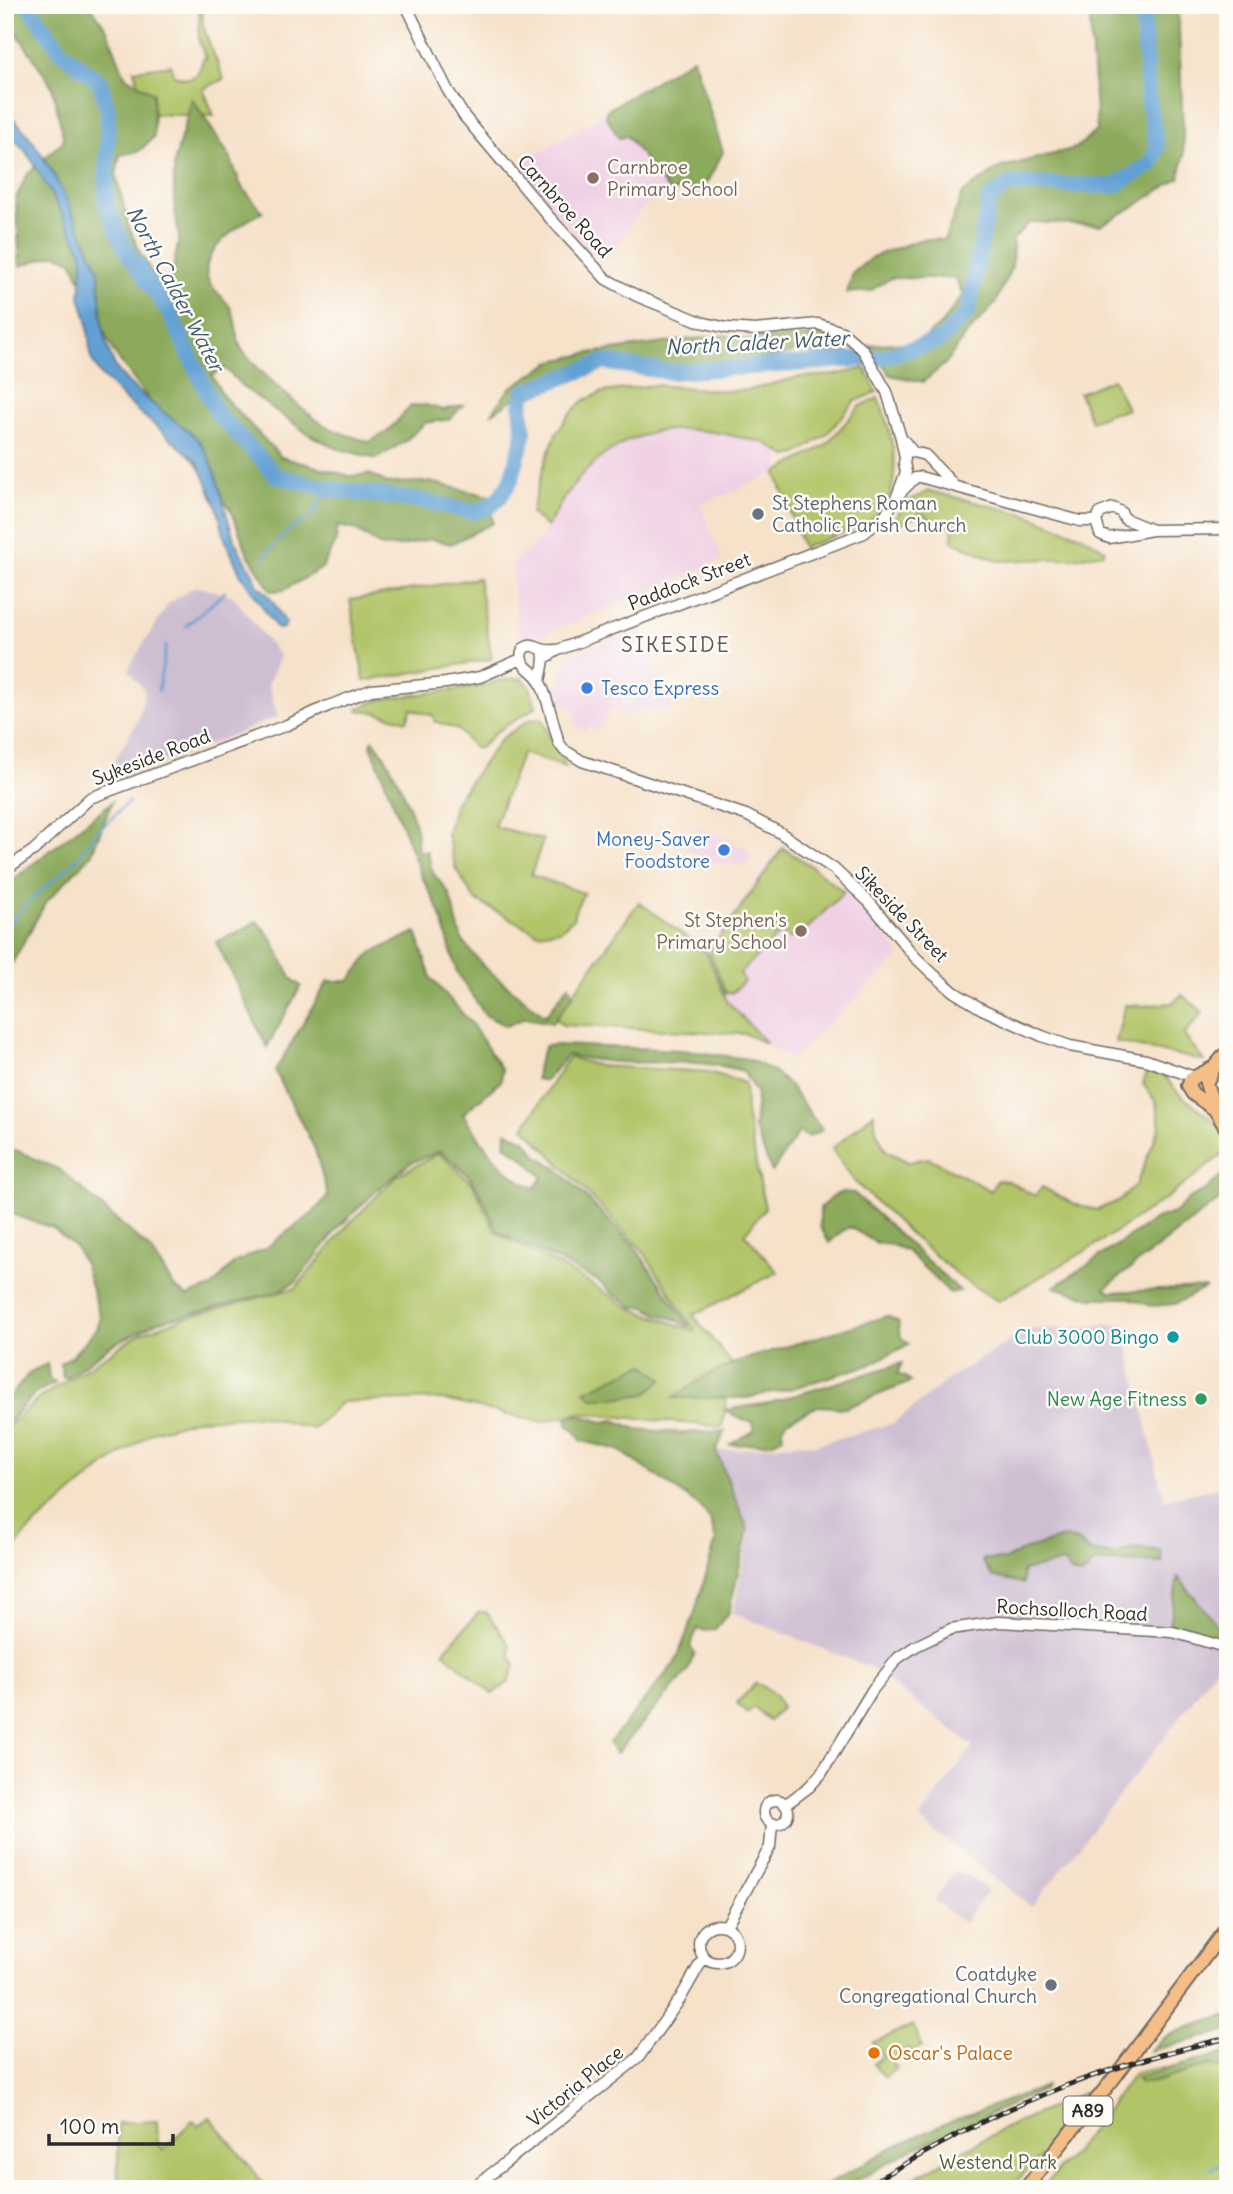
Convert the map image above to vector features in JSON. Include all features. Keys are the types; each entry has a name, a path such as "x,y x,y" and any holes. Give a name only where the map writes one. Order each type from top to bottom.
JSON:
{"main road":[{"path":"1228,1051 1198,1084 1228,1131"},
{"name":"A89","path":"1025,2189 1114,2078 1228,1926"}],"street":[{"name":"Carnbroe Road","path":"405,5 447,89 464,116 550,218 606,279 636,296 701,322 727,328 755,330 818,324 842,332 863,350 878,374 909,455"},
{"path":"954,485 921,453 909,455 904,463 914,475 1080,521 1096,521"},
{"name":"Paddock Street","path":"534,661 864,533 884,517 914,475 928,471 928,459"},
{"path":"1152,530 1125,519 1117,510 1108,508 1100,513 1096,521 1100,534 1109,538 1152,530 1228,529"},
{"path":"1118,536 1125,528 1125,519"},
{"name":"Sykeside Road","path":"5,870 34,850 90,799 287,725 371,690 480,677 505,667 534,661"},
{"name":"Sikeside Street","path":"534,661 559,743 564,750 582,761 746,815 779,832 834,869 869,902 924,965 954,992 972,1003 1042,1036 1070,1046 1146,1060 1170,1068 1198,1084"},
{"name":"Rochsolloch Road","path":"785,1805 821,1774 873,1689 898,1658 915,1646 951,1629 998,1622 1173,1632 1228,1648"},
{"name":"Rochsolloch Road","path":"775,1800 785,1805 788,1813 781,1823 772,1823 765,1816 767,1804 775,1800"},
{"path":"726,1926 770,1847 772,1823"},
{"path":"710,1926 726,1926 737,1939 733,1956 722,1963 709,1961 704,1957 698,1946 701,1933 710,1926"},
{"name":"Victoria Place","path":"472,2189 638,2058 680,2000 704,1957"}],"shaded area":[{"name":"Carnbroe Primary School","path":"603,114 618,138 627,136 670,192 657,197 640,211 608,259 601,261 575,235 516,165"},
{"path":"687,429 765,443 782,453 776,473 701,505 722,560 542,635 519,639 511,565 540,539 564,498 584,472 605,454 629,440 657,431"},
{"path":"195,586 233,596 280,657 268,683 278,717 99,788 138,720 145,692 128,669 168,604"},
{"path":"641,627 674,711 634,710 628,717 613,708 596,732 590,726 586,731 573,723 576,717 569,705 563,706 555,686 561,683 559,679 568,665 566,658"},
{"path":"698,826 747,849 751,861 741,866 712,862 686,848"},
{"name":"St Stephen's Primary School","path":"782,845 842,888 901,955 792,1058 767,1044 727,1001 706,952"},
{"path":"1123,1324 1164,1500 1228,1485 1228,1651 1181,1716 1032,1907 919,1819 973,1746 871,1668 733,1613 750,1531 710,1452 802,1443 814,1445 894,1423 947,1380 1026,1330"},
{"path":"956,1871 968,1875 988,1891 964,1923 934,1900"}],"green space":[{"path":"5,5 90,5 107,30 125,76 153,93 154,137 139,151 120,155 116,175 129,227 139,251 153,274 170,285 179,238 174,201 174,163 192,99 230,157 241,186 263,212 233,231 214,250 206,271 209,282 230,307 241,348 255,365 293,400 324,425 369,442 387,432 411,406 426,405 443,410 463,405 450,419 425,423 404,442 376,459 336,448 308,434 243,387 225,368 212,375 222,395 281,457 350,476 370,474 387,483 430,482 489,496 493,523 451,544 431,539 402,546 382,547 354,529 338,526 336,540 322,568 284,590 271,591 248,554 231,510 114,353 72,261 56,254 20,266 16,198 27,175 64,140 52,86 5,15"},
{"path":"199,5 211,5 202,9 203,24 224,79 203,89 214,116 148,114 134,70 171,65 174,75 190,78 197,74 203,59 206,59 199,41"},
{"path":"1092,5 1178,5 1184,157 1179,178 1101,225 1030,222 1013,239 1012,266 995,304 964,337 945,364 923,382 890,375 870,345 910,344 926,337 941,324 963,295 955,278 891,278 870,291 847,293 853,273 872,257 922,239 944,240 963,193 999,168 1076,148 1097,130 1090,22"},
{"path":"693,58 723,152 702,192 682,189 670,192 627,136 619,138 606,116 606,111"},
{"path":"723,335 751,340 822,335 844,343 849,353 795,352 755,361 680,369 618,359 536,384 491,414 510,388 553,361 590,353"},
{"path":"865,368 877,392 854,402 827,434 797,454 787,456 765,443 721,433 687,429 657,431 629,440 605,454 584,472 547,527 531,513 546,459 557,432 583,401 603,392 655,385 727,391 749,390 799,377 836,375"},
{"path":"1113,379 1127,409 1091,421 1079,393"},
{"path":"878,398 893,448 893,482 888,498 879,512 865,523 803,548 776,473 826,445 860,406"},
{"path":"929,491 1028,515 1084,537 1105,550 1103,553 1074,558 999,561 952,541 953,527 936,523 922,513 897,525 892,523 906,502"},
{"path":"478,578 492,659 364,681 350,600"},
{"path":"522,678 530,687 536,707 496,732 480,748 474,748 458,729 434,721 434,716 411,709 407,721 371,711 358,711 359,708 382,699 478,687"},
{"path":"541,718 566,767 522,753 494,826 543,840 531,875 584,893 573,919 560,930 537,933 475,900 456,869 447,834 455,802 501,739 529,720"},
{"path":"373,740 386,758 404,795 416,829 418,851 427,851 433,873 449,893 462,940 484,967 545,1016 569,985 573,996 552,1023 525,1018 506,1026 485,1015 457,972 440,912 421,875 371,745"},
{"path":"112,802 91,855 46,902 5,976 5,886"},
{"path":"783,848 844,892 799,937 789,938 781,932 740,973 744,981 732,993 726,993 709,952"},
{"path":"639,902 706,952 727,1001 767,1044 746,1034 563,1025 555,1019"},
{"path":"257,921 272,939 291,978 301,986 267,1047 216,942"},
{"path":"416,932 431,978 471,1023 502,1070 501,1081 463,1114 478,1136 503,1167 535,1188 543,1177 505,1145 506,1131 525,1140 538,1156 558,1169 634,1246 690,1327 646,1307 634,1307 598,1281 498,1231 478,1189 468,1175 440,1151 410,1163 375,1192 339,1227 296,1282 277,1292 157,1322 110,1346 63,1378 60,1363 72,1356 98,1327 100,1316 85,1266 76,1248 53,1228 5,1212 5,1154 16,1150 60,1170 152,1251 174,1287 187,1296 212,1287 234,1263 264,1249 312,1214 328,1196 315,1149 275,1071 328,981 349,981 371,953"},
{"path":"1182,995 1203,1012 1184,1035 1204,1061 1116,1042 1125,1005 1172,1003"},
{"path":"545,1046 682,1050 748,1059 771,1070 789,1085 822,1130 808,1137 799,1132 772,1172 754,1128 757,1094 743,1071 712,1064 617,1062 567,1055 546,1081 536,1079"},
{"path":"569,1057 599,1066 709,1072 745,1083 746,1113 765,1208 745,1234 778,1272 693,1315 733,1365 722,1427 581,1413 541,1422 440,1399 342,1402 313,1429 262,1416 197,1419 153,1432 100,1469 27,1532 5,1561 5,1430 38,1399 141,1333 193,1315 296,1288 348,1225 398,1175 439,1153 473,1184 496,1232 578,1276 628,1307 695,1331 643,1251 524,1127"},
{"path":"1148,1068 1164,1076 1177,1092 1218,1125 1227,1141 1228,1150 1168,1197 1091,1248 998,1301 965,1281 911,1235 855,1182 832,1149 874,1113 876,1130 886,1151 908,1162 929,1158 991,1191 997,1180 1008,1181 1035,1196 1042,1187 1074,1204 1096,1210 1119,1201 1136,1185 1160,1127 1156,1102 1143,1084"},
{"path":"1228,1169 1228,1193 1105,1288 1110,1292 1206,1288 1175,1304 1152,1306 1129,1298 1091,1298 1054,1287 1156,1219 1174,1213 1191,1197 1207,1189"},
{"path":"842,1192 854,1193 960,1291 950,1293 907,1251 876,1243 850,1227 829,1243 820,1226 820,1208"},
{"path":"887,1316 899,1322 900,1335 909,1344 869,1365 793,1388 747,1398 673,1398 706,1376 742,1360"},
{"path":"902,1363 897,1374 911,1382 845,1408 818,1406 787,1421 782,1429 783,1437 771,1443 729,1445 755,1430 752,1422 725,1410 769,1403"},
{"path":"47,1364 49,1378 55,1383 35,1393 5,1427 5,1403 30,1372"},
{"path":"644,1364 663,1379 646,1394 593,1398 585,1391"},
{"path":"579,1415 603,1422 614,1420 637,1429 681,1433 725,1431 716,1451 748,1530 729,1612 715,1629 705,1631 698,1628 690,1646 695,1653 687,1672 616,1754 609,1743 675,1663 694,1615 716,1540 710,1520 691,1500 619,1450 582,1441 567,1425 567,1417"},
{"path":"1066,1537 1081,1543 1088,1551 1116,1555 1132,1548 1161,1551 1163,1563 1094,1562 1087,1572 1080,1576 1071,1572 1064,1562 1022,1571 1023,1584 992,1576 982,1561 1005,1560 1024,1550"},
{"path":"1178,1577 1228,1638 1228,1642 1170,1625"},
{"path":"479,1612 486,1612 510,1645 510,1654 515,1665 508,1683 492,1694 443,1652"},
{"path":"755,1684 771,1692 780,1704 781,1708 769,1721 754,1707 747,1713 737,1703"},
{"path":"1228,2015 1228,2031 1150,2051 1174,2033"},
{"path":"913,2025 922,2046 912,2052 909,2047 898,2053 892,2064 897,2067 885,2078 873,2064 883,2056 872,2043"},
{"path":"1228,2052 1228,2071 1210,2065 1151,2083 1140,2083 1136,2078"},
{"path":"1228,2063 1228,2189 1041,2189 1074,2152 1135,2073 1152,2069"},
{"path":"1046,2086 1045,2089 907,2152 842,2189 820,2189 893,2147 951,2121"},
{"name":"Westend Park","path":"1097,2087 1049,2148 1008,2189 894,2189 1001,2130"},
{"path":"210,2117 268,2189 118,2189 118,2123 157,2121 158,2144 163,2149 193,2121 199,2126"}],"water":[{"path":"5,111 34,143 58,182 96,263 106,343 115,366 130,384 196,437 204,449 215,473 237,544 258,586 271,598 286,623 283,628 276,627 240,573 198,462 125,400 100,374 91,358 87,320 80,297 83,256 36,167 24,149 5,130"}],"waterway":[{"name":"North Calder Water","path":"28,5 63,53 100,82 108,111 106,204 126,250 169,312 217,413 277,476 329,489 423,501 474,512 491,506 511,480 524,434 521,406 524,392 604,362 670,372 794,364 883,357 940,340 968,313 989,199 1009,184 1114,186 1151,164 1157,147 1148,97 1142,5"},
{"path":"264,557 290,528 309,518 329,489"},
{"path":"186,626 225,592"},
{"path":"158,691 166,646"},
{"path":"5,929 25,905 76,860 96,833 129,801"},
{"path":"1211,2169 1218,2166 1228,2167"}],"railway":[{"path":"861,2189 953,2137 1070,2084 1159,2055 1228,2038"}],"place":[{"name":"Carnbroe Primary School","path":"593,178"},
{"name":"St Stephens Roman Catholic Parish Church","path":"758,514"},
{"name":"Tesco Express","path":"587,688"},
{"name":"Money-Saver Foodstore","path":"724,850"},
{"name":"St Stephen's Primary School","path":"801,931"},
{"name":"Club 3000 Bingo","path":"1173,1337"},
{"name":"New Age Fitness","path":"1201,1399"},
{"name":"Coatdyke Congregational Church","path":"1051,1985"},
{"name":"Oscar's Palace","path":"874,2053"}],"district":[{"name":"SIKESIDE","path":"676,645"}]}
